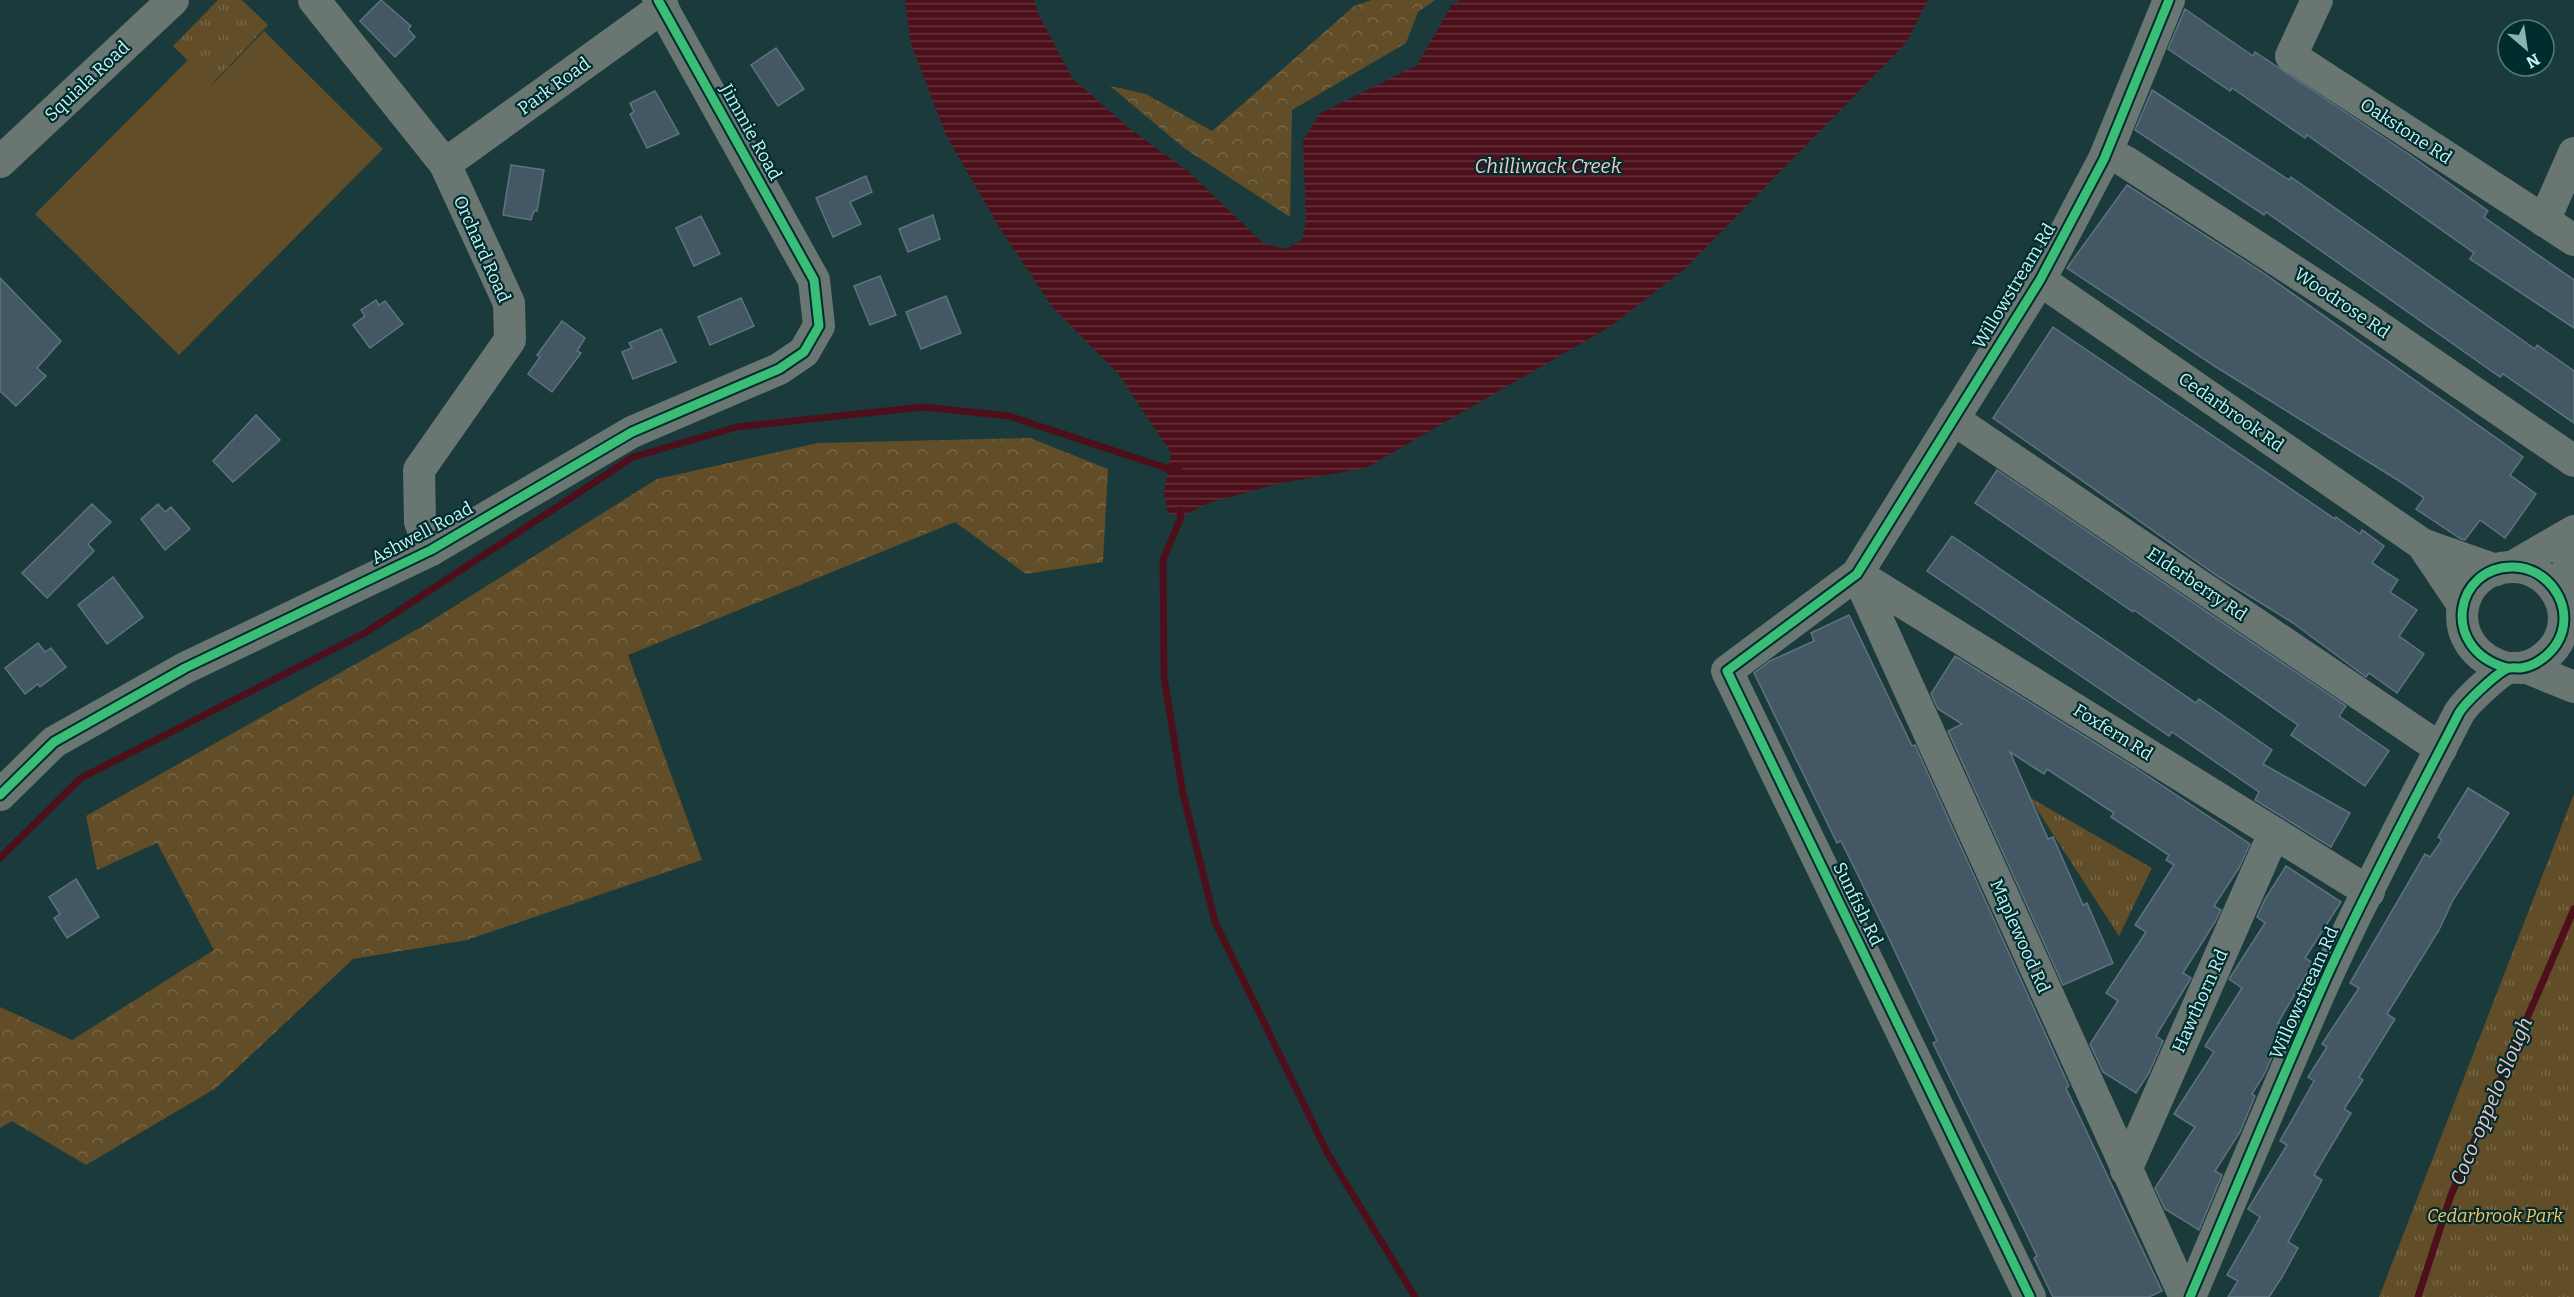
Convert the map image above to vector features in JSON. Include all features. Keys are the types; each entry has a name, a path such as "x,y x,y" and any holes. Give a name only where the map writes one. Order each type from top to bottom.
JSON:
{"street":[{"name":"Squiala Road","path":"0,162 173,0"},
{"name":"Orchard Road","path":"315,0 445,164 509,303 510,340 419,470 420,522 431,550"},
{"name":"Willowstream Rd","path":"1857,574 2040,280 2104,159 2169,0"},
{"name":"Oakstone Rd","path":"2317,0 2291,56 2574,240"},
{"name":"Park Road","path":"445,164 660,4"},
{"name":"Jimmie Road","path":"660,4 814,280"},
{"path":"2544,221 2574,153"},
{"name":"Woodrose Rd","path":"2104,159 2115,156 2146,175 2354,310 2574,461"},
{"name":"Ashwell Road","path":"0,795 54,742 184,668 431,550 632,432 779,369 804,352 819,326 814,280"},
{"name":"Cedarbrook Rd","path":"2040,280 2422,544"},
{"name":"Elderberry Rd","path":"1953,418 2440,749"},
{"path":"2461,708 2466,639 2462,622 2463,605 2470,589 2481,578 2574,531"},
{"path":"2461,708 2516,668 2541,660 2554,648 2562,633 2566,618 2574,538"},
{"path":"2422,544 2504,568 2527,569 2542,576 2553,587 2566,618"},
{"path":"2422,544 2463,605"},
{"name":"Foxfern Rd","path":"1857,574 2369,892"},
{"name":"Maplewood Rd","path":"1857,574 2185,1297"},
{"name":"Sunfish Rd","path":"1857,574 1727,671 2030,1297"},
{"path":"2466,639 2483,659 2574,687"},
{"name":"Willowstream Rd","path":"2190,1297 2329,972 2461,708"},
{"name":"Hawthorn Rd","path":"2126,1170 2274,833"}],"green space":[{"path":"218,0 242,0 268,25 212,84 173,46"},
{"path":"1372,0 1435,0 1418,12 1406,43 1292,110 1290,217 1184,148 1110,86 1146,94 1212,131 1354,6"},
{"path":"264,31 383,149 179,355 35,214 188,60 213,84"},
{"path":"1030,438 1108,469 1103,562 1026,574 955,522 628,655 702,860 467,940 353,959 216,1088 86,1165 12,1121 0,1128 0,1007 72,1040 214,950 157,843 97,870 86,816 423,626 657,479 818,443"},
{"name":"Cedarbrook Park","path":"2574,794 2574,1297 2379,1297"},
{"path":"2029,797 2152,868 2119,936"}],"water":[{"name":"Chilliwack Creek","path":"905,0 1034,0 1038,13 1072,78 1129,128 1189,172 1263,243 1285,249 1302,240 1306,220 1303,141 1319,114 1417,65 1451,6 1460,0 1928,0 1906,43 1686,268 1611,326 1366,468 1276,484 1206,504 1181,517 1168,513 1164,493 1171,453 1117,372 1053,308 999,227 946,135 911,44"}],"building":[{"path":"381,0 411,26 408,29 415,37 395,57 360,21"},
{"path":"2185,9 2253,56 2255,52 2410,155 2488,211 2484,217 2574,280 2574,328 2470,259 2474,253 2307,135 2305,138 2232,88 2230,91 2168,49"},
{"path":"776,48 804,89 778,106 751,65"},
{"path":"2152,90 2289,180 2291,177 2535,349 2537,345 2574,371 2574,423 2503,374 2500,377 2266,212 2264,215 2135,130"},
{"path":"655,91 679,134 647,148 630,114 634,112 630,103"},
{"path":"511,165 544,170 537,211 534,211 531,220 503,215"},
{"path":"866,176 872,192 850,202 861,224 833,237 816,198"},
{"path":"2127,185 2262,272 2523,457 2510,475 2536,494 2505,538 2480,520 2465,540 2461,539 2416,509 2424,498 2216,367 2067,268"},
{"path":"933,215 940,239 908,252 899,229"},
{"path":"701,216 720,254 694,266 676,228"},
{"path":"880,276 896,315 870,325 854,286"},
{"path":"0,278 61,341 37,368 46,376 16,406 0,391"},
{"path":"946,296 961,333 921,349 906,312"},
{"path":"741,298 754,326 710,345 698,317"},
{"path":"376,300 379,305 385,301 403,324 370,348 353,325 365,316 361,310"},
{"path":"562,321 585,338 577,351 581,353 552,392 528,374 540,357 537,355"},
{"path":"2053,327 2335,519 2336,517 2360,534 2362,530 2384,546 2372,563 2398,580 2390,592 2417,610 2399,636 2424,654 2397,693 2369,673 2366,677 2293,623 2219,577 1993,418"},
{"path":"661,329 676,362 633,379 622,352 632,348 629,343"},
{"path":"256,415 280,440 233,482 213,461"},
{"path":"1997,470 2346,706 2339,716 2389,751 2365,786 2291,735 2298,725 2134,610 2133,612 1975,503"},
{"path":"92,504 111,522 88,544 94,551 47,598 22,573"},
{"path":"158,504 165,512 171,507 190,529 165,550 141,519"},
{"path":"1952,536 2196,703 2199,699 2272,750 2263,764 2350,813 2331,847 2255,800 2259,792 2172,732 2169,736 1927,571"},
{"path":"113,577 143,617 107,644 78,605"},
{"path":"1849,615 1912,746 1915,745 2069,1086 2066,1088 2162,1291 2149,1297 2053,1297 2034,1258 2037,1256 1933,1043 1937,1041 1885,930 1841,841 1837,843 1754,673 1770,661 1814,641 1811,633"},
{"path":"38,643 45,652 51,648 66,667 40,687 38,684 25,694 5,668"},
{"path":"1955,656 2134,767 2250,844 2239,868 2214,906 2221,910 2215,922 2183,973 2191,978 2156,1036 2163,1041 2149,1073 2136,1093 2103,1072 2090,1044 2118,1001 2106,993 2146,932 2135,925 2174,865 2166,860 2169,855 2111,817 2114,813 2047,769 2044,774 2010,752 2048,839 2053,837 2083,905 2087,903 2113,963 2063,985 1948,731 1962,724 1938,709 1931,694"},
{"path":"2468,788 2509,813 2453,900 2439,930 2387,1014 2395,1019 2359,1077 2363,1080 2344,1109 2351,1113 2314,1175 2322,1180 2288,1242 2298,1248 2282,1277 2269,1297 2228,1297 2238,1281 2227,1275 2260,1217 2248,1209 2287,1145 2280,1141 2314,1081 2308,1077 2327,1047 2322,1044 2359,988 2350,983 2425,854 2430,857 2442,840 2438,837"},
{"path":"2286,866 2341,902 2305,958 2313,963 2278,1023 2285,1027 2265,1073 2252,1094 2255,1096 2240,1132 2215,1171 2222,1175 2199,1230 2165,1209 2155,1188 2195,1127 2174,1114 2214,1052 2205,1046 2242,988 2229,979 2265,923 2257,917 2265,899"},
{"path":"76,879 99,917 67,938 54,918 60,914 49,897"}],"waterway":[{"path":"0,858 81,778 365,633 633,457 737,427 923,407 1009,416 1169,469 1179,468"},
{"path":"1180,510 1181,517 1163,560 1164,677 1183,794 1215,922 1328,1154 1415,1297"},
{"name":"Coco-oppelo Slough","path":"2418,1297 2451,1195 2574,909"}],"cycle path":[{"path":"0,795 54,742 185,668 431,550 632,432 779,369 804,352 819,326 814,280 658,0"},
{"path":"2030,1297 1727,671 1857,574 2040,280 2104,159 2169,0"},
{"path":"2190,1297 2343,941 2458,715 2472,697 2501,672 2508,668 2521,668 2535,664 2552,650 2560,638 2564,620 2563,608 2553,588 2536,573 2514,567 2494,570 2478,579 2468,593 2462,610 2463,627 2471,644 2485,658 2507,668"}]}
